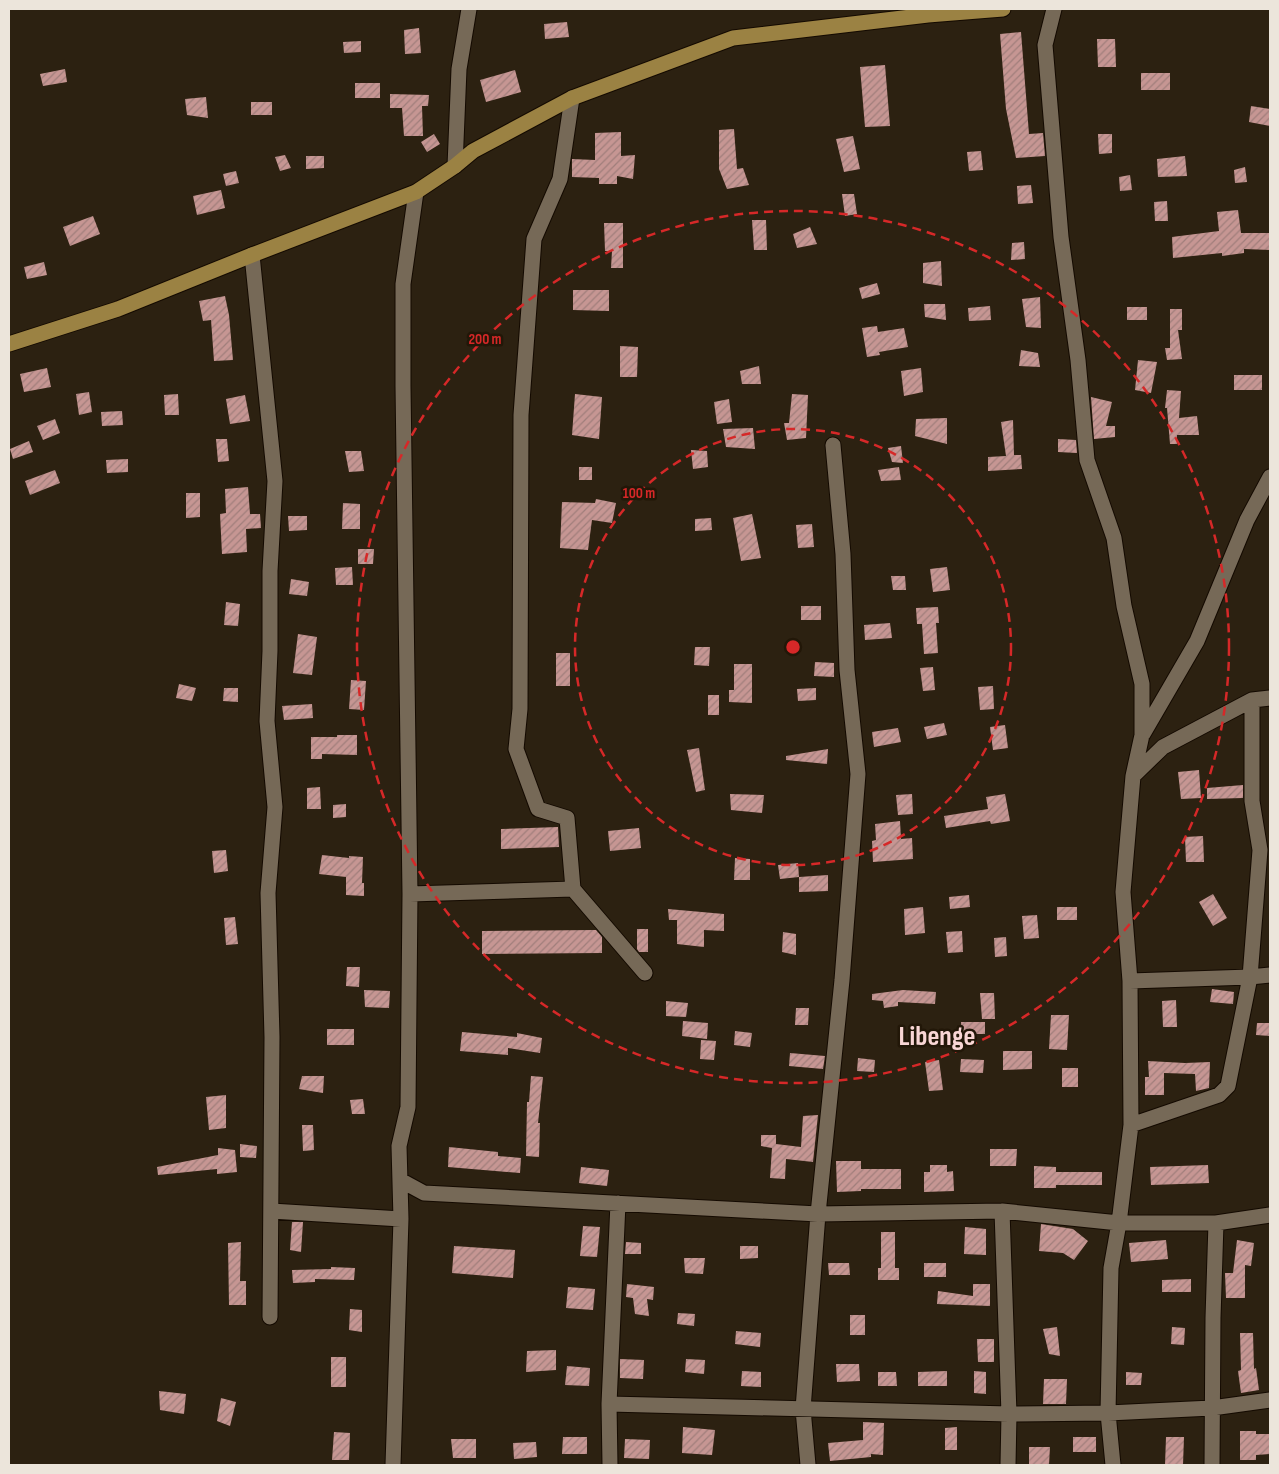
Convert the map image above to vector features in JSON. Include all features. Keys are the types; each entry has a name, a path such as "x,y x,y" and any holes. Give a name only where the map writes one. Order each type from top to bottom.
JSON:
{"main road":[{"path":"9,344 118,309 416,192 456,166 473,151 572,98 733,38 928,15 1003,9"}],"street":[{"path":"456,166 459,69 469,9"},
{"path":"1054,9 1045,45 1061,237 1078,360 1088,460 1114,538 1124,606 1142,684 1142,735 1133,776 1123,892 1130,981 1131,1125 1119,1223 1111,1268 1108,1413 1113,1465"},
{"path":"572,98 560,179 534,239 521,415 520,709 516,750 538,809 567,818 573,889 645,973"},
{"path":"393,1465 401,1219 399,1146 408,1106 410,894 403,284 416,192"},
{"path":"252,255 275,480 270,571 270,651 267,721 275,807 268,893 272,1037 270,1317"},
{"path":"808,1465 804,1409 818,1214 842,980 858,774 847,670 843,554 833,445"},
{"path":"1142,735 1197,641 1247,520 1270,477"},
{"path":"1133,776 1163,747 1252,700 1270,698"},
{"path":"1131,1125 1219,1095 1228,1086 1250,977 1260,850 1252,801 1252,700"},
{"path":"410,894 573,889"},
{"path":"1130,981 1250,977 1270,974"},
{"path":"400,1180 424,1193 818,1214 1002,1211 1119,1223 1216,1223 1270,1215"},
{"path":"610,1465 609,1404 618,1203"},
{"path":"271,1211 401,1219"},
{"path":"1002,1211 1009,1414 1008,1465"},
{"path":"1212,1465 1216,1223"},
{"path":"609,1404 1009,1414 1108,1413 1212,1408 1270,1400"}],"building":[{"path":"567,22 569,37 545,39 544,24"},
{"path":"419,28 421,53 405,54 404,30"},
{"path":"1021,32 1029,134 1043,133 1045,156 1016,158 1006,109 1000,34"},
{"path":"1097,39 1115,39 1116,67 1098,67"},
{"path":"361,41 361,52 344,53 343,42"},
{"path":"885,65 890,126 865,127 860,67"},
{"path":"65,69 67,82 43,86 40,74"},
{"path":"515,70 521,92 486,102 480,80"},
{"path":"1141,73 1170,73 1170,90 1141,90"},
{"path":"355,83 380,83 380,98 355,98"},
{"path":"390,94 429,95 428,106 422,106 423,136 404,136 402,108 390,108"},
{"path":"206,97 208,118 187,115 185,99"},
{"path":"251,102 272,102 272,115 251,115"},
{"path":"1251,106 1270,109 1270,126 1249,122"},
{"path":"734,129 737,169 743,168 749,185 727,189 719,169 719,130"},
{"path":"621,132 621,156 635,155 633,179 617,176 617,184 599,184 599,178 572,177 572,159 595,160 595,133"},
{"path":"434,134 440,144 427,152 421,142"},
{"path":"1098,134 1112,134 1112,153 1099,154"},
{"path":"853,136 860,169 844,172 836,139"},
{"path":"981,151 983,170 969,171 967,152"},
{"path":"285,155 291,168 280,171 275,157"},
{"path":"306,156 324,156 324,168 306,169"},
{"path":"1185,156 1187,176 1158,177 1157,159"},
{"path":"1245,167 1247,182 1235,183 1234,170"},
{"path":"236,171 239,183 226,186 223,174"},
{"path":"1130,175 1132,190 1120,191 1119,177"},
{"path":"1031,185 1033,203 1018,204 1017,186"},
{"path":"221,190 225,208 197,215 193,196"},
{"path":"842,194 854,194 857,214 845,216"},
{"path":"1167,201 1168,221 1155,221 1154,202"},
{"path":"1238,210 1241,233 1270,233 1270,250 1244,249 1244,253 1222,256 1222,253 1173,258 1172,237 1219,231 1217,212"},
{"path":"93,216 100,234 70,246 63,227"},
{"path":"752,220 766,220 767,250 754,250"},
{"path":"604,223 623,223 623,268 611,268 612,251 605,251"},
{"path":"810,227 817,244 797,248 793,234"},
{"path":"1024,242 1025,259 1011,260 1012,243"},
{"path":"941,261 942,286 923,283 923,263"},
{"path":"44,262 47,275 27,279 24,267"},
{"path":"877,283 880,294 862,299 859,288"},
{"path":"573,290 609,290 609,311 573,310"},
{"path":"225,296 229,315 233,360 214,361 211,320 203,321 199,301"},
{"path":"1040,297 1041,328 1026,327 1022,299"},
{"path":"924,304 945,304 946,320 925,317"},
{"path":"990,306 991,320 969,321 968,308"},
{"path":"1127,307 1147,307 1147,320 1127,320"},
{"path":"1170,309 1182,309 1182,330 1178,330 1182,359 1167,360 1165,348 1170,348"},
{"path":"877,326 878,332 904,328 908,347 879,352 880,355 867,357 862,328"},
{"path":"620,346 638,347 637,377 620,377"},
{"path":"1021,350 1038,353 1040,367 1019,366"},
{"path":"1138,360 1157,362 1151,393 1135,390"},
{"path":"759,366 761,384 742,384 740,371"},
{"path":"47,368 51,387 24,392 20,374"},
{"path":"921,368 923,392 904,396 901,371"},
{"path":"1234,375 1262,375 1262,390 1234,390"},
{"path":"1167,390 1181,391 1179,418 1197,416 1199,435 1177,435 1177,444 1170,444 1167,408 1165,408"},
{"path":"89,392 92,412 79,415 76,394"},
{"path":"178,394 179,415 165,415 164,395"},
{"path":"575,394 602,397 599,439 572,435"},
{"path":"792,394 808,395 806,438 787,440 784,423 789,423"},
{"path":"245,395 250,421 230,424 226,399"},
{"path":"1091,397 1112,402 1106,426 1115,426 1115,437 1094,439"},
{"path":"729,399 732,422 717,424 714,402"},
{"path":"122,411 123,425 102,426 101,412"},
{"path":"947,418 947,444 915,436 916,419"},
{"path":"55,419 60,433 43,440 37,426"},
{"path":"1013,420 1014,455 1021,455 1022,469 988,471 988,457 1006,456 1001,422"},
{"path":"753,428 755,449 726,447 723,429"},
{"path":"216,439 227,439 229,461 218,462"},
{"path":"1058,439 1076,440 1077,453 1058,452"},
{"path":"29,441 33,452 13,459 10,449"},
{"path":"901,446 903,463 892,462 888,448"},
{"path":"691,450 707,451 708,467 693,469"},
{"path":"345,451 361,451 364,471 349,472"},
{"path":"128,459 128,472 107,473 106,460"},
{"path":"579,467 592,467 592,480 579,480"},
{"path":"899,467 901,480 881,481 878,470"},
{"path":"55,470 60,483 30,495 25,481"},
{"path":"248,487 250,514 260,514 261,528 246,529 247,552 222,554 220,514 226,513 225,489"},
{"path":"186,493 200,493 200,517 186,518"},
{"path":"596,499 616,503 612,523 592,520 588,550 560,548 562,502 595,503"},
{"path":"343,503 360,504 360,529 342,529"},
{"path":"752,514 761,558 741,561 733,518"},
{"path":"288,516 307,516 307,530 289,531"},
{"path":"711,518 712,530 695,531 695,519"},
{"path":"812,524 814,547 798,548 796,525"},
{"path":"358,549 374,549 373,564 358,564"},
{"path":"352,567 353,585 336,585 335,568"},
{"path":"947,567 950,590 933,592 930,569"},
{"path":"891,576 905,576 906,590 893,590"},
{"path":"291,579 309,582 307,596 289,594"},
{"path":"226,602 240,604 238,626 224,625"},
{"path":"801,606 821,606 821,620 801,620"},
{"path":"938,607 939,623 936,623 938,653 924,654 922,624 917,624 916,608"},
{"path":"890,623 892,638 865,640 864,625"},
{"path":"298,634 317,637 312,675 293,673"},
{"path":"695,647 710,647 709,666 694,665"},
{"path":"556,653 570,653 570,686 556,686"},
{"path":"815,662 834,663 834,677 814,676"},
{"path":"734,664 752,664 752,703 729,702 729,690 734,690"},
{"path":"933,667 935,690 923,691 920,668"},
{"path":"351,680 366,681 364,710 349,709"},
{"path":"179,684 196,688 192,701 176,698"},
{"path":"993,686 994,709 980,710 978,687"},
{"path":"224,688 238,688 238,702 223,701"},
{"path":"816,688 816,700 798,701 797,689"},
{"path":"708,695 719,695 719,715 708,715"},
{"path":"312,704 313,718 284,720 282,706"},
{"path":"944,723 947,735 927,739 924,727"},
{"path":"1005,725 1008,748 993,750 990,727"},
{"path":"898,728 901,742 874,747 872,732"},
{"path":"337,735 357,735 357,755 322,754 322,759 311,759 311,737 337,737"},
{"path":"699,748 705,790 696,792 687,750"},
{"path":"828,749 827,764 786,760 786,756"},
{"path":"1199,770 1201,798 1181,799 1178,772"},
{"path":"1243,785 1243,798 1207,799 1207,788"},
{"path":"320,787 321,809 307,809 307,788"},
{"path":"730,794 764,795 762,813 731,810"},
{"path":"912,794 913,814 898,815 896,795"},
{"path":"1005,794 1010,821 991,824 990,821 946,828 944,816 988,809 986,797"},
{"path":"346,804 346,817 333,818 333,805"},
{"path":"900,821 901,839 912,838 913,859 873,862 872,841 876,840 875,824"},
{"path":"558,827 559,847 501,849 501,829"},
{"path":"639,828 641,848 610,851 608,831"},
{"path":"1203,836 1204,862 1186,862 1185,837"},
{"path":"226,850 228,871 214,873 212,851"},
{"path":"322,855 349,858 349,856 363,857 362,883 364,883 364,896 346,895 346,877 319,874"},
{"path":"735,858 750,859 750,880 734,880"},
{"path":"798,863 799,877 780,879 778,865"},
{"path":"828,875 828,891 799,892 799,877"},
{"path":"1213,894 1227,918 1213,926 1199,902"},
{"path":"969,895 970,907 950,909 949,897"},
{"path":"923,907 925,933 905,935 904,909"},
{"path":"1057,907 1077,907 1077,920 1057,920"},
{"path":"668,909 724,914 724,931 704,930 704,947 677,944 677,920 669,920"},
{"path":"1037,915 1039,938 1024,939 1022,916"},
{"path":"235,917 238,944 226,945 224,918"},
{"path":"637,929 648,929 648,952 639,952 637,949"},
{"path":"596,930 602,937 602,953 482,954 482,931"},
{"path":"962,931 963,952 948,953 946,932"},
{"path":"783,932 796,934 796,955 782,952"},
{"path":"1006,937 1007,956 995,957 994,938"},
{"path":"347,967 360,967 359,987 346,986"},
{"path":"1212,989 1234,992 1233,1004 1210,1002"},
{"path":"364,990 390,991 389,1008 365,1007"},
{"path":"903,990 936,992 935,1004 898,1002 898,1006 884,1008 883,1001 872,1000 872,994"},
{"path":"980,993 994,993 995,1019 982,1019"},
{"path":"1176,1000 1177,1027 1163,1027 1162,1001"},
{"path":"666,1001 688,1003 686,1017 666,1016"},
{"path":"796,1008 809,1008 808,1025 795,1025"},
{"path":"1051,1015 1069,1015 1067,1050 1049,1049"},
{"path":"683,1021 708,1023 707,1039 682,1036"},
{"path":"961,1022 985,1022 985,1034 962,1034"},
{"path":"1257,1023 1270,1023 1270,1036 1256,1035"},
{"path":"327,1029 354,1029 354,1045 327,1045"},
{"path":"735,1031 752,1033 750,1047 734,1045"},
{"path":"462,1032 517,1037 517,1033 542,1038 540,1053 508,1048 508,1055 460,1051"},
{"path":"701,1040 716,1041 714,1060 700,1059"},
{"path":"1003,1051 1032,1051 1032,1069 1003,1070"},
{"path":"790,1053 825,1056 823,1069 789,1066"},
{"path":"858,1058 875,1060 874,1072 857,1071"},
{"path":"961,1059 984,1060 983,1073 960,1072"},
{"path":"939,1060 943,1090 929,1091 925,1062"},
{"path":"1148,1061 1210,1062 1209,1088 1196,1091 1195,1074 1164,1073 1164,1095 1145,1095 1145,1077 1149,1077"},
{"path":"1062,1068 1078,1068 1078,1087 1062,1087"},
{"path":"302,1076 324,1076 323,1093 299,1089"},
{"path":"531,1076 543,1077 538,1123 540,1123 539,1157 526,1156 527,1102 529,1102"},
{"path":"226,1095 226,1128 209,1130 206,1097"},
{"path":"363,1099 365,1114 352,1114 350,1100"},
{"path":"818,1115 813,1162 786,1159 785,1179 770,1178 772,1148 761,1146 761,1135 776,1135 776,1144 801,1147 803,1116"},
{"path":"302,1125 313,1125 314,1150 303,1151"},
{"path":"240,1144 257,1146 256,1158 240,1157"},
{"path":"449,1147 498,1152 498,1156 521,1158 520,1173 448,1167"},
{"path":"218,1148 235,1150 237,1172 217,1174 217,1169 158,1175 157,1167 218,1155"},
{"path":"990,1149 1017,1149 1016,1166 990,1166"},
{"path":"836,1161 861,1161 861,1169 901,1169 901,1189 861,1189 861,1191 837,1192"},
{"path":"930,1165 947,1165 947,1172 953,1171 954,1191 924,1192 924,1172 930,1172"},
{"path":"1208,1165 1209,1183 1151,1185 1150,1167"},
{"path":"1034,1166 1056,1167 1056,1172 1102,1172 1102,1185 1056,1185 1056,1188 1034,1188"},
{"path":"581,1167 609,1170 607,1186 579,1183"},
{"path":"292,1222 303,1222 301,1252 290,1250"},
{"path":"1041,1224 1073,1229 1088,1241 1074,1260 1063,1253 1039,1251"},
{"path":"583,1226 600,1227 597,1257 580,1256"},
{"path":"965,1227 986,1229 986,1255 964,1254"},
{"path":"881,1232 895,1232 895,1268 899,1268 899,1280 878,1280 878,1268 881,1268"},
{"path":"1166,1240 1168,1259 1131,1262 1129,1243"},
{"path":"1237,1240 1254,1243 1251,1266 1245,1265 1245,1298 1226,1298 1225,1273 1233,1273"},
{"path":"241,1242 240,1281 246,1281 246,1305 229,1305 228,1243"},
{"path":"626,1242 641,1243 641,1254 625,1254"},
{"path":"454,1246 515,1250 513,1278 452,1273"},
{"path":"740,1246 758,1246 758,1258 740,1259"},
{"path":"684,1258 705,1258 703,1274 685,1273"},
{"path":"828,1263 849,1263 850,1275 829,1275"},
{"path":"924,1263 946,1263 946,1277 924,1277"},
{"path":"331,1267 355,1268 354,1280 315,1279 315,1282 293,1283 292,1270 331,1269"},
{"path":"1191,1279 1191,1292 1162,1292 1162,1280"},
{"path":"627,1284 654,1287 653,1300 647,1299 649,1316 635,1314 633,1298 626,1297"},
{"path":"973,1284 990,1284 990,1306 937,1304 938,1291 973,1296"},
{"path":"568,1287 595,1289 593,1310 566,1308"},
{"path":"350,1309 362,1310 362,1332 349,1330"},
{"path":"678,1313 695,1314 694,1326 677,1324"},
{"path":"850,1315 865,1315 865,1335 850,1335"},
{"path":"1057,1327 1060,1356 1049,1354 1043,1329"},
{"path":"1172,1327 1185,1328 1184,1345 1171,1344"},
{"path":"736,1331 761,1333 760,1347 735,1344"},
{"path":"1240,1333 1253,1333 1254,1369 1256,1368 1259,1390 1241,1393 1238,1371 1241,1370"},
{"path":"977,1339 994,1339 994,1362 978,1362"},
{"path":"556,1350 556,1370 526,1372 527,1351"},
{"path":"331,1357 346,1357 346,1387 331,1387"},
{"path":"620,1359 644,1360 643,1379 620,1378"},
{"path":"686,1359 705,1360 704,1374 685,1372"},
{"path":"836,1364 859,1364 860,1381 837,1382"},
{"path":"567,1366 590,1368 589,1386 565,1385"},
{"path":"742,1371 761,1372 761,1387 741,1386"},
{"path":"947,1371 947,1386 918,1386 918,1372"},
{"path":"974,1371 986,1372 986,1394 974,1393"},
{"path":"878,1372 896,1372 897,1386 878,1386"},
{"path":"1126,1372 1142,1373 1141,1385 1126,1385"},
{"path":"1044,1379 1067,1379 1066,1404 1043,1404"},
{"path":"159,1391 186,1394 184,1414 160,1410"},
{"path":"221,1398 236,1402 230,1426 217,1421"},
{"path":"863,1422 884,1423 883,1455 871,1454 871,1457 830,1461 828,1443 863,1440"},
{"path":"683,1427 715,1430 712,1455 682,1453"},
{"path":"957,1427 957,1450 945,1450 945,1428"},
{"path":"1240,1431 1256,1431 1256,1434 1270,1434 1270,1454 1256,1455 1256,1460 1240,1460"},
{"path":"334,1432 350,1433 349,1460 332,1460"},
{"path":"563,1437 587,1437 587,1454 562,1454"},
{"path":"1073,1437 1096,1437 1096,1452 1073,1452"},
{"path":"1166,1437 1184,1437 1183,1465 1165,1465"},
{"path":"451,1439 476,1439 476,1458 453,1458"},
{"path":"625,1439 650,1440 649,1459 624,1458"},
{"path":"536,1442 537,1457 514,1459 513,1443"},
{"path":"1029,1447 1050,1447 1049,1465 1029,1465"}],"district":[{"name":"Libenge","path":"937,1035"}]}
